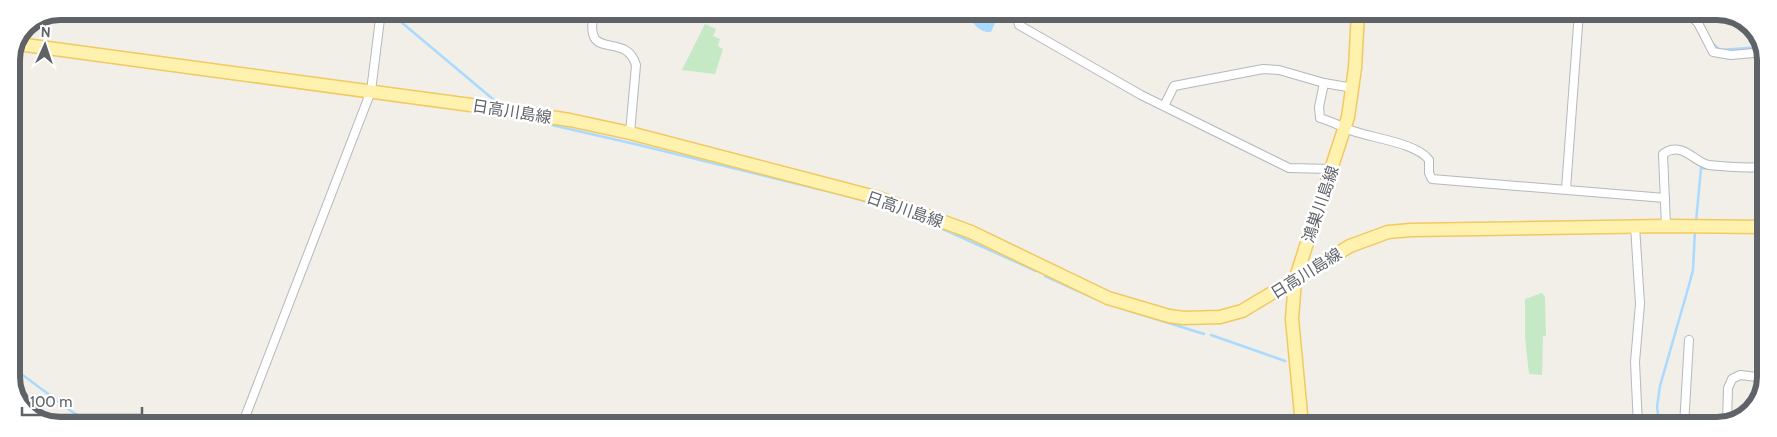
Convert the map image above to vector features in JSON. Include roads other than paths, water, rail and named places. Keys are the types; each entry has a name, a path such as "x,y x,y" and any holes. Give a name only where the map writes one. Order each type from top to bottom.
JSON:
{"main road":[{"name":"鴻巣川島線","path":"1301,417 1292,319 1295,280 1346,127 1353,88 1357,20"},
{"name":"日高川島線","path":"23,45 371,91 570,120 630,133 879,198 915,210 978,236 1108,298 1169,316 1203,319 1220,318 1242,311 1350,246 1388,232 1635,226 1757,227"}],"street":[{"path":"245,417 371,91 380,20"},
{"path":"592,20 590,28 592,36 597,42 628,52 632,55 636,65 630,133"},
{"path":"1018,20 1019,24 1141,95 1289,168 1332,169"},
{"path":"1566,189 1578,20"},
{"path":"1695,20 1714,52 1731,55 1756,53"},
{"path":"1164,106 1174,86 1249,70 1279,70 1324,83 1353,88"},
{"path":"1324,83 1318,107 1320,118 1396,142 1427,157 1430,176 1435,180 1665,198"},
{"path":"1666,226 1663,154 1670,150 1695,156 1707,165 1757,167"},
{"path":"1635,226 1640,298 1634,362 1637,417"},
{"path":"1685,417 1689,340"},
{"path":"1728,416 1728,388 1732,379 1740,375 1757,377"}],"water":[{"path":"971,20 996,20 991,32 982,31"}],"waterway":[{"path":"399,20 494,100"},
{"path":"1712,43 1720,50 1755,48"},
{"path":"530,120 855,198 913,217"},
{"path":"1696,222 1701,168 1716,169"},
{"path":"1749,171 1757,172"},
{"path":"934,225 1036,271"},
{"path":"1659,417 1657,407 1660,386 1693,270 1695,230"},
{"path":"1045,276 1096,299"},
{"path":"1127,310 1204,334"},
{"path":"1211,335 1285,361"},
{"path":"20,373 81,417"}]}
